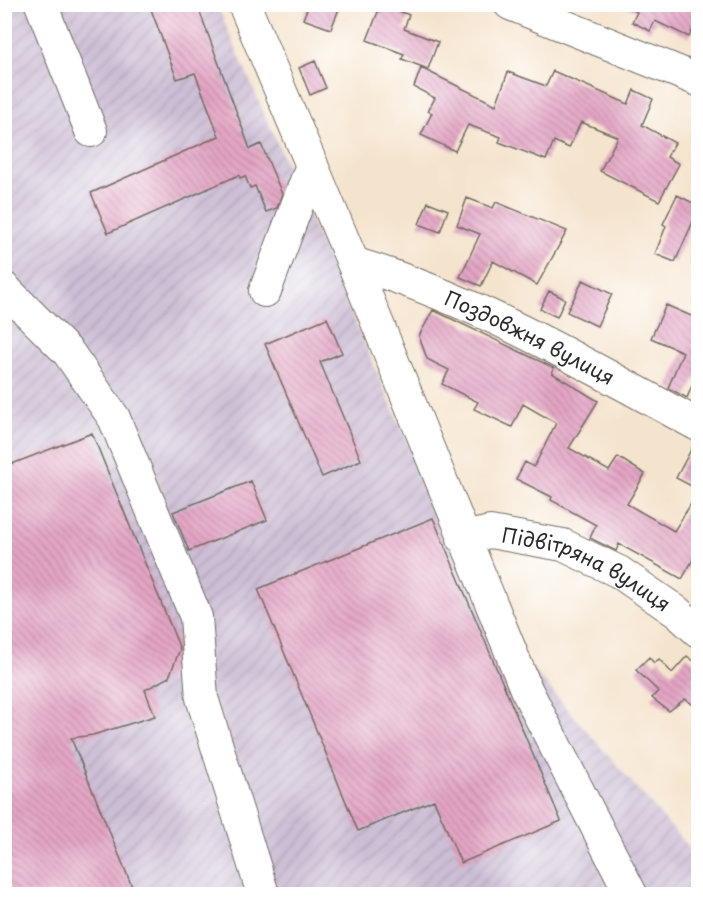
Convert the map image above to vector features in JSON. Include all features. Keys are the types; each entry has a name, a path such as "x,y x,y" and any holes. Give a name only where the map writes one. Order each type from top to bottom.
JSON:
{"street":[{"path":"41,4 91,131"},
{"path":"244,4 353,263 526,689 631,894"},
{"path":"510,4 699,80"},
{"path":"265,291 312,165"},
{"name":"Поздовжня вулиця","path":"353,263 394,275 544,342 699,425"},
{"path":"4,288 68,352 114,418 196,617 202,698 263,894"},
{"name":"Підвітряна вулиця","path":"463,538 489,532 562,545 620,572 677,612 699,631"}],"shaded area":[{"path":"5,5 217,5 480,609 698,858 698,894 5,894"}],"building":[{"path":"149,4 197,4 250,149 261,144 282,194 277,208 266,212 255,186 250,188 245,176 240,178 239,175 108,233 91,193 219,136 195,73 177,79"},
{"path":"309,4 341,4 331,29 303,19"},
{"path":"381,4 409,15 404,29 438,42 428,69 402,59 404,54 367,40"},
{"path":"621,4 699,4 699,16 689,37 655,21 650,31 632,22 637,12"},
{"path":"315,61 326,88 310,95 299,68"},
{"path":"421,68 496,105 508,72 546,86 553,71 628,104 634,90 653,99 642,125 675,143 667,157 679,164 659,201 600,171 618,137 581,122 569,148 554,141 546,160 499,142 501,137 468,125 455,151 421,135 432,113 428,111 435,98 414,87"},
{"path":"677,195 699,208 675,262 655,254 666,226 663,224"},
{"path":"467,198 493,208 496,202 567,231 537,285 493,261 481,286 460,277 480,234 457,225"},
{"path":"428,202 448,210 440,232 419,224"},
{"path":"583,280 612,294 597,326 567,312"},
{"path":"549,291 565,299 557,317 540,309"},
{"path":"666,305 696,318 699,315 699,380 695,378 687,398 668,388 683,352 651,338"},
{"path":"433,310 554,368 552,373 598,401 569,448 609,471 618,457 645,474 627,504 674,531 699,491 699,549 682,579 619,544 616,551 590,538 596,525 551,500 552,497 516,479 525,462 534,467 556,423 523,404 512,427 474,409 478,402 442,384 449,370 427,359 419,336"},
{"path":"327,318 342,353 320,362 361,460 322,477 265,344"},
{"path":"92,433 180,649 169,677 145,690 155,716 93,735 71,738 135,894 4,894 4,467"},
{"path":"695,442 699,443 699,490 676,478"},
{"path":"251,481 267,520 189,551 173,512"},
{"path":"433,518 561,821 461,863 434,800 358,831 258,589"},
{"path":"687,656 699,665 699,709 685,699 669,711 652,698 658,691 636,670 649,657 654,663 659,659 672,673"}]}
